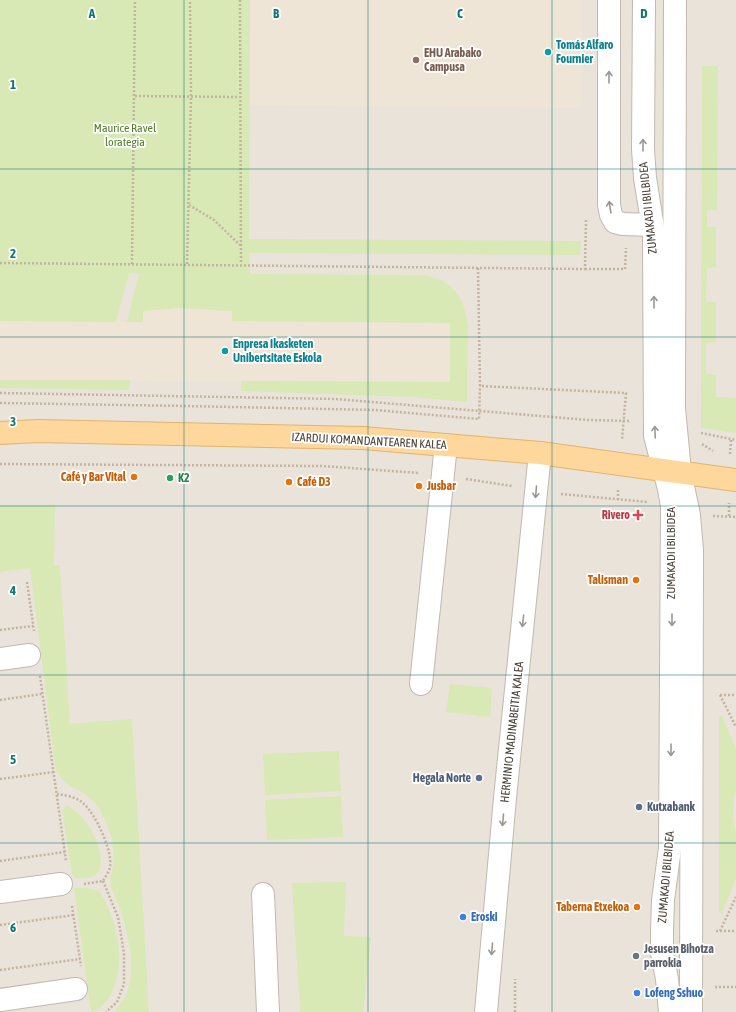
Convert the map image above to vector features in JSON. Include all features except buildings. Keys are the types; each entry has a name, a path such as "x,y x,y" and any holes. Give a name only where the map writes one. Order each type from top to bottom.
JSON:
{"main road":[{"name":"IZARDUI KOMANDANTEAREN KALEA","path":"0,433 38,431 363,438 540,453 736,480"}],"street":[{"path":"609,0 609,205 615,222 622,224 652,225"},
{"name":"ZUMAKADI IBILBIDEA","path":"644,0 643,149 645,178 654,234 655,436 672,471"},
{"name":"ZUMAKADI IBILBIDEA","path":"675,0 675,429 670,494 680,515 692,550 692,1012"},
{"path":"421,684 446,445"},
{"name":"HERMINIO MADINABEITIA KALEA","path":"486,1012 505,798 540,453"},
{"name":"ZUMAKADI IBILBIDEA","path":"670,1012 667,979 662,953 662,931 663,900 670,848 680,515"},
{"path":"0,660 34,663"},
{"path":"0,892 66,883"},
{"path":"263,894 268,1012"},
{"path":"0,1000 76,989"}],"path":[{"path":"132,264 135,0"},
{"path":"187,264 191,97 190,0"},
{"path":"240,0 241,264"},
{"path":"135,96 240,97"},
{"path":"189,204 214,220 240,245"},
{"path":"0,263 241,264 585,269 586,213"},
{"path":"0,403 375,410 479,419 478,411 480,386 478,268"},
{"path":"480,386 626,393"},
{"path":"0,393 336,400 588,420 655,422"},
{"path":"675,429 715,452"},
{"path":"731,439 736,440"},
{"path":"723,453 736,454"},
{"path":"0,464 322,466 425,473 519,487 536,492 650,502 650,516 680,515 736,517"},
{"path":"26,582 34,634"},
{"path":"0,630 33,626"},
{"path":"34,663 42,694 65,852 66,883 74,915 81,966"},
{"path":"0,700 42,694"},
{"path":"713,694 736,695"},
{"path":"720,695 736,727"},
{"path":"0,779 54,772"},
{"path":"57,794 68,796 83,802 97,820 108,848 110,866 103,881 118,917 124,953 124,984 117,1002 106,1012"},
{"path":"0,861 65,852"},
{"path":"83,884 103,881"},
{"path":"720,931 736,897"},
{"path":"0,925 74,915"},
{"path":"713,931 736,931"},
{"path":"0,970 80,959"},
{"path":"712,987 736,987"}],"shaded area":[{"path":"0,0 736,0 736,1012 0,1012"},
{"name":"EHU Arabako Campusa","path":"250,0 582,0 581,108 250,105"},
{"name":"Enpresa Ikasketen Unibertsitate Eskola","path":"179,308 233,311 233,321 451,323 450,382 0,380 0,321 143,322 143,311"}],"green space":[{"name":"Maurice Ravel lorategia","path":"0,0 250,0 249,239 581,241 580,255 249,253 250,274 418,275 439,279 447,284 454,290 463,305 468,326 467,402 413,397 241,391 241,381 450,382 450,323 232,321 232,311 179,308 143,311 143,322 127,322 139,274 129,273 116,322 0,321"},
{"path":"702,66 718,66 717,210 707,210 707,227 716,227 716,267 707,268 706,302 716,302 716,342 706,343 706,374 716,375 716,397 736,398 736,433 701,428"},
{"path":"0,380 130,380 129,390 0,388"},
{"path":"0,505 55,505 54,565 60,565 70,724 132,719 149,1012 115,1012 127,994 131,974 131,954 126,929 121,911 112,889 110,878 114,862 112,839 98,806 84,793 71,787 56,771 30,568 0,572"},
{"path":"450,684 492,688 490,717 446,712"},
{"path":"719,716 722,716 736,749 736,791 734,796 733,818 736,833 736,878 722,913 719,912"},
{"path":"339,751 341,791 265,795 263,754"},
{"path":"341,796 343,837 267,840 265,800"},
{"path":"67,805 86,822 97,842 101,857 101,864 99,871 95,875 88,878 75,878 72,874 62,810"},
{"path":"346,882 344,936 371,937 363,1012 300,1012 292,883"},
{"path":"74,888 88,888 99,891 106,903 116,930 119,959 118,973 114,987 105,1003 98,1009 91,1012"}],"place":[{"name":"Tomás Alfaro Fournier","path":"548,52"},
{"name":"EHU Arabako Campusa","path":"416,60"},
{"name":"Enpresa Ikasketen Unibertsitate Eskola","path":"225,351"},
{"name":"Café y Bar Vital","path":"134,477"},
{"name":"K2","path":"170,478"},
{"name":"Café D3","path":"289,482"},
{"name":"Jusbar","path":"419,486"},
{"name":"Rivero","path":"638,515"},
{"name":"Talisman","path":"636,580"},
{"name":"Hegala Norte","path":"479,778"},
{"name":"Kutxabank","path":"639,807"},
{"name":"Taberna Etxekoa","path":"637,907"},
{"name":"Eroski","path":"463,917"},
{"name":"Jesusen Bihotza parrokia","path":"636,956"},
{"name":"Lofeng Sshuo","path":"637,993"}]}
